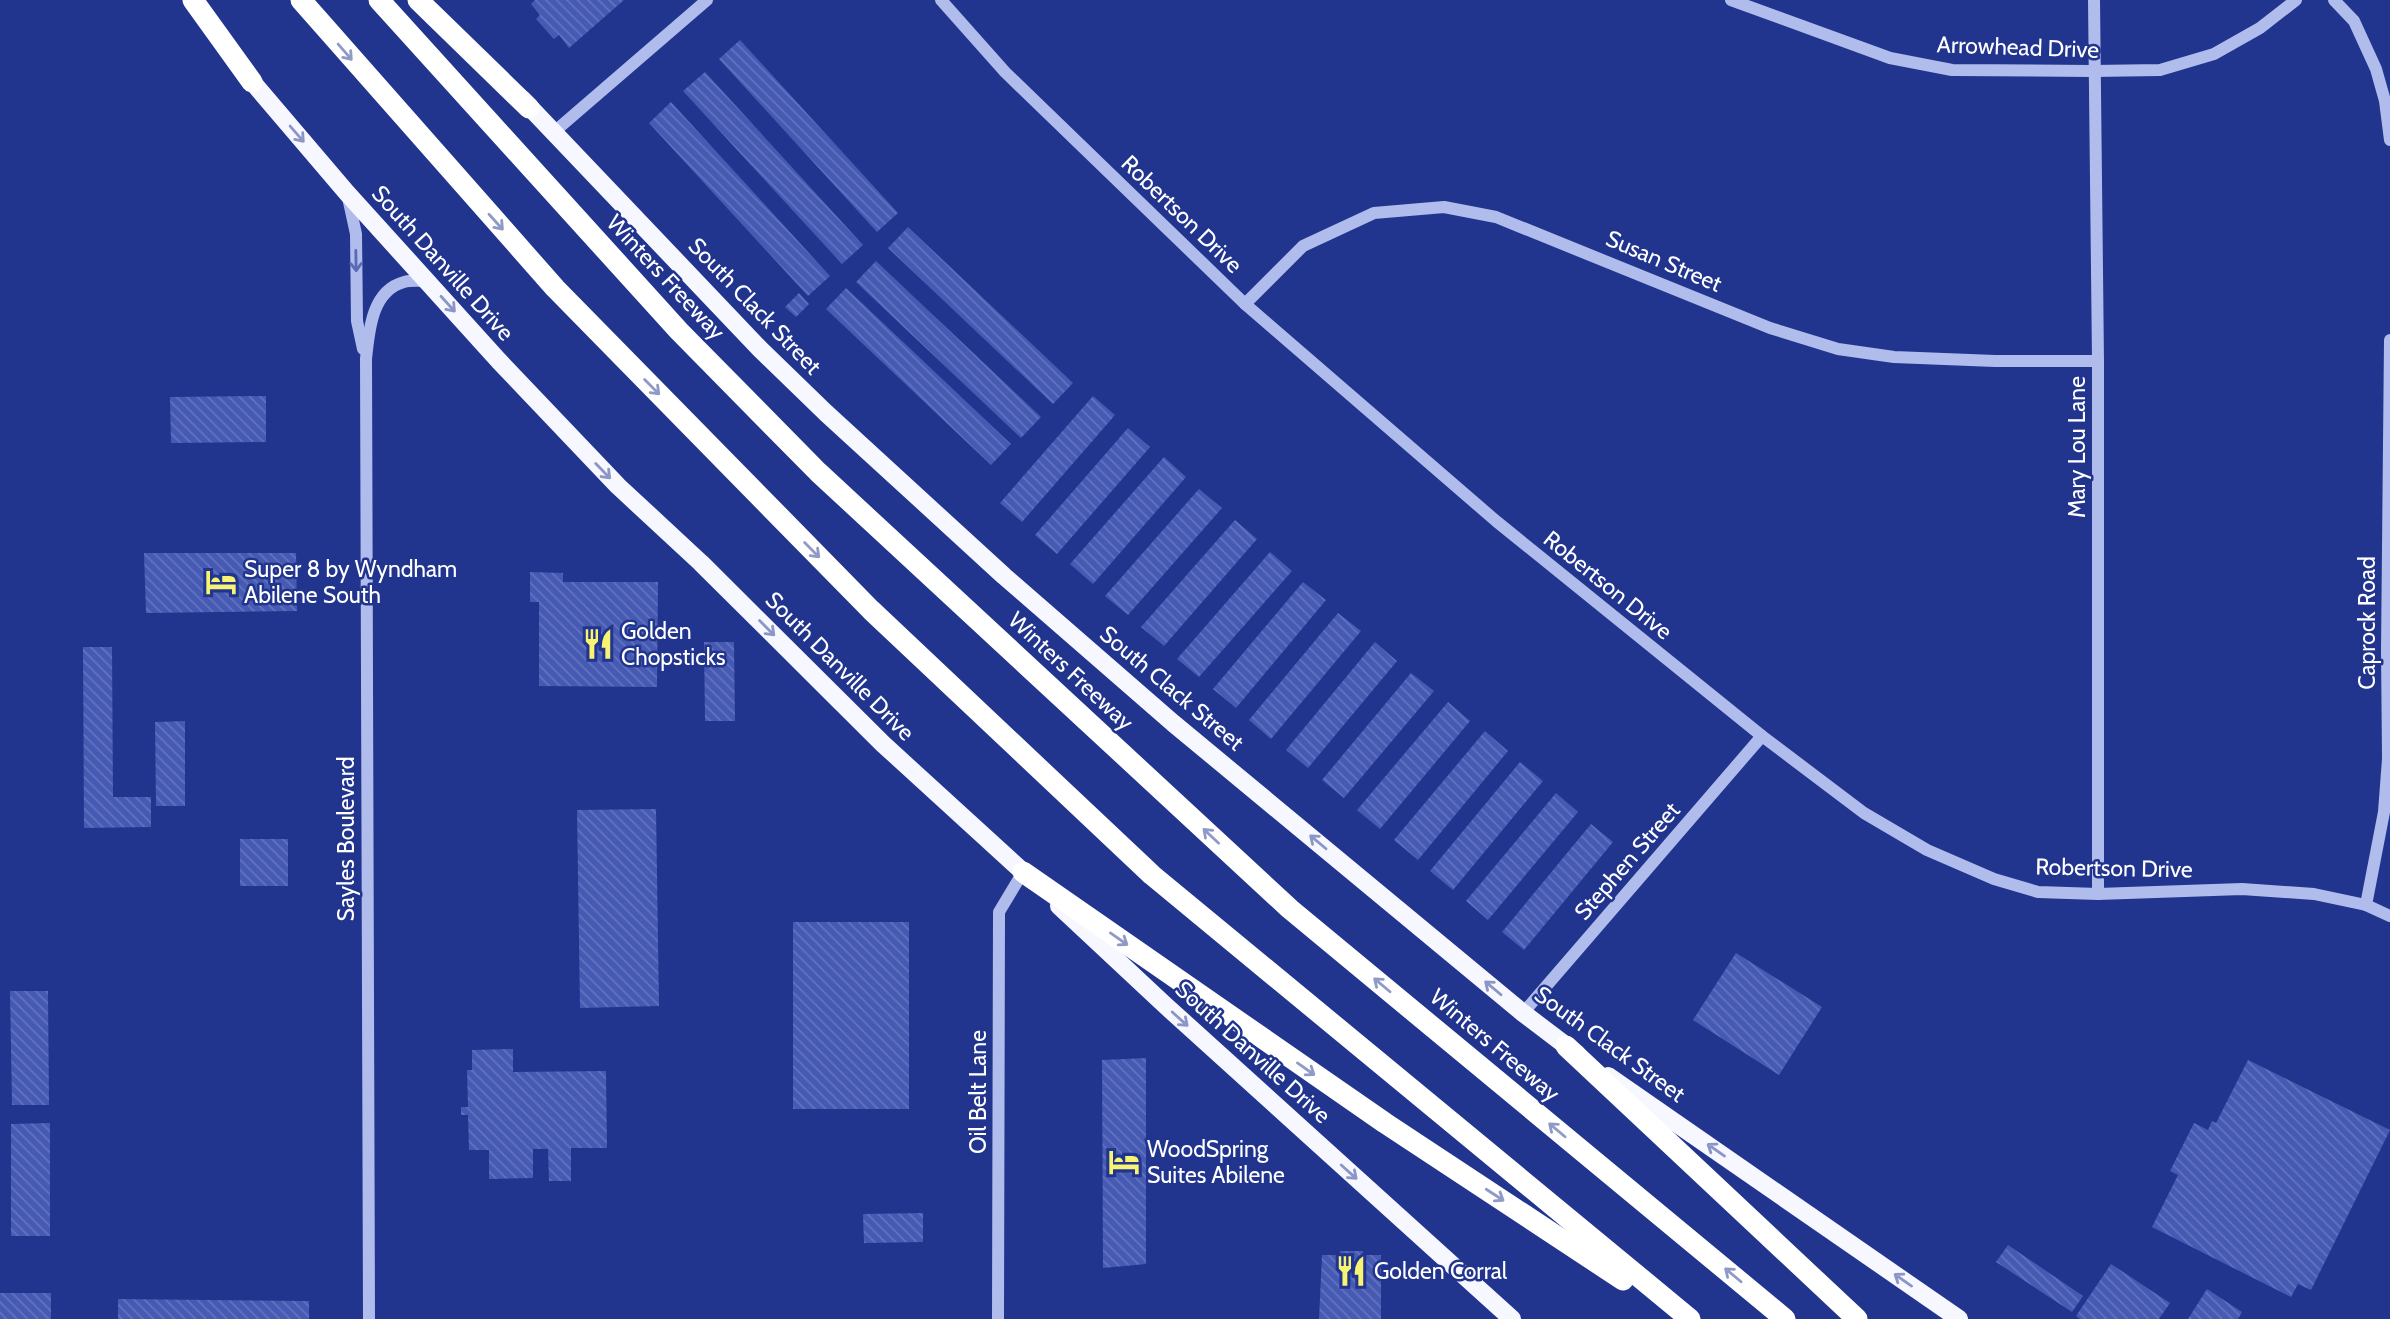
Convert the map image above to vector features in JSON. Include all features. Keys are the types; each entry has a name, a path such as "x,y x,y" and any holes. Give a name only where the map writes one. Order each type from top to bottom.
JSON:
{"highway":[{"path":"193,0 252,82"},
{"path":"301,0 555,288 871,610 1152,875 1690,1319"},
{"name":"Winters Freeway","path":"379,0 678,331 818,472 1290,909 1785,1319"},
{"path":"418,0 529,108"},
{"path":"1023,872 1385,1124 1684,1319"},
{"path":"1566,1046 1857,1319"}],"main road":[{"name":"South Danville Drive","path":"181,0 347,193 499,361 618,486 701,563 883,744 1166,1006 1512,1319"},
{"name":"South Clack Street","path":"433,0 529,108 760,349 1004,576 1173,723 1566,1046 1959,1319"}],"street":[{"path":"554,132 707,0"},
{"name":"Robertson Drive","path":"941,0 1005,72 1245,304 1496,521 1762,736 1864,813 1927,850 1994,879 2038,892 2098,894 2242,890 2314,894 2366,905 2390,916"},
{"name":"Arrowhead Drive","path":"1731,0 1890,58 1952,70 2093,71 2160,70 2214,54 2260,28 2296,0"},
{"name":"Mary Lou Lane","path":"2094,0 2098,361 2098,894"},
{"path":"2334,0 2354,21 2376,69 2385,101 2390,140"},
{"name":"Sayles Boulevard","path":"347,193 356,234 357,321 366,359"},
{"name":"Susan Street","path":"1245,304 1303,246 1374,213 1444,207 1496,217 1770,328 1838,349 1894,357 2098,361"},
{"name":"Sayles Boulevard","path":"369,1319 366,359 373,313 381,298 403,282 427,281"},
{"name":"Caprock Road","path":"2366,905 2384,812 2388,759 2390,340"},
{"name":"Stephen Street","path":"1523,1013 1762,736"},
{"name":"Oil Belt Lane","path":"998,1319 999,912 1023,872"}],"building":[{"path":"535,0 624,0 569,48 559,35 554,39 536,19 540,15 531,4"},
{"path":"740,40 898,213 877,232 719,59"},
{"path":"705,72 863,245 842,264 683,91"},
{"path":"671,102 830,276 808,296 649,123"},
{"path":"908,227 1073,383 1053,404 888,248"},
{"path":"876,261 1041,417 1021,438 856,282"},
{"path":"846,288 1011,444 991,465 826,309"},
{"path":"799,293 809,304 796,317 785,307"},
{"path":"266,396 266,442 171,443 170,397"},
{"path":"1093,396 1115,415 1022,522 1000,503"},
{"path":"1128,428 1150,447 1057,554 1035,535"},
{"path":"1164,457 1186,477 1093,584 1070,564"},
{"path":"1199,489 1222,508 1128,615 1105,596"},
{"path":"1235,520 1257,539 1164,646 1141,627"},
{"path":"1270,552 1292,571 1199,677 1177,659"},
{"name":"Super 8 by Wyndham Abilene South","path":"144,553 296,553 297,611 146,613"},
{"name":"Golden Chopsticks","path":"530,572 563,573 563,582 658,582 657,687 539,686 539,602 530,602"},
{"path":"1303,582 1326,600 1236,708 1213,689"},
{"path":"1338,613 1361,631 1271,739 1249,720"},
{"path":"704,642 734,642 735,721 705,721"},
{"path":"1375,642 1397,661 1308,768 1286,750"},
{"path":"83,647 112,647 113,797 151,797 151,827 84,828"},
{"path":"1411,673 1434,691 1344,798 1322,780"},
{"path":"1448,702 1470,721 1380,829 1357,810"},
{"path":"185,721 185,806 156,806 155,722"},
{"path":"1485,731 1508,751 1418,860 1394,840"},
{"path":"1520,762 1543,781 1453,890 1430,871"},
{"path":"1556,793 1578,812 1488,920 1466,901"},
{"path":"656,809 659,1006 580,1008 577,810"},
{"path":"1591,824 1613,842 1524,950 1502,932"},
{"path":"240,839 288,839 288,886 240,886"},
{"path":"793,922 909,922 909,1109 793,1109"},
{"path":"1736,953 1822,1007 1779,1075 1693,1020"},
{"path":"10,991 48,991 49,1105 12,1105"},
{"path":"513,1049 513,1072 606,1071 607,1148 571,1148 571,1181 549,1181 548,1149 533,1149 533,1178 489,1179 489,1150 469,1150 468,1115 461,1115 461,1107 468,1107 467,1070 472,1070 472,1050"},
{"name":"WoodSpring Suites Abilene","path":"1146,1058 1146,1264 1103,1268 1102,1060"},
{"path":"2248,1060 2390,1130 2311,1290 2298,1284 2291,1297 2152,1227 2178,1175 2170,1171 2194,1123 2208,1130 2212,1121 2216,1123"},
{"path":"50,1123 50,1236 11,1236 11,1124"},
{"path":"923,1213 923,1242 864,1243 863,1214"},
{"path":"2008,1245 2083,1296 2072,1312 1996,1262"},
{"name":"Golden Corral","path":"1340,1251 1363,1251 1363,1255 1381,1255 1381,1319 1319,1319 1322,1255 1340,1255"},
{"path":"2111,1264 2170,1303 2159,1319 2080,1319 2076,1316"},
{"path":"2207,1289 2242,1312 2238,1319 2188,1319"},
{"path":"0,1293 51,1293 51,1319 0,1319"},
{"path":"118,1299 309,1301 309,1319 118,1319"}],"place":[{"name":"Super 8 by Wyndham Abilene South","path":"221,582"},
{"name":"Golden Chopsticks","path":"598,644"},
{"name":"WoodSpring Suites Abilene","path":"1124,1162"},
{"name":"Golden Corral","path":"1351,1271"}]}
